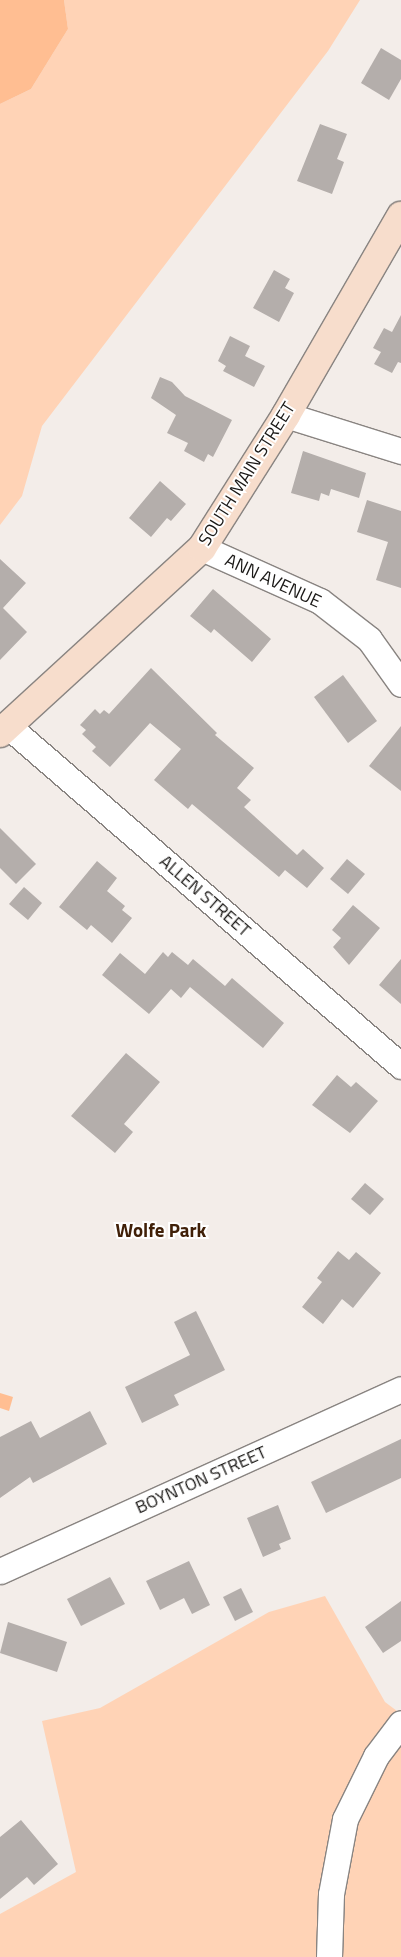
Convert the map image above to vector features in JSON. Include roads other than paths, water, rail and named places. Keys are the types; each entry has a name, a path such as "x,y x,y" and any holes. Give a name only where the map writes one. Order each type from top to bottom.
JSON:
{"main road":[{"name":"SOUTH MAIN STREET","path":"4,730 202,548 286,415 401,216"}],"street":[{"path":"286,415 401,451"},
{"name":"ANN AVENUE","path":"202,548 320,601 369,639 401,684"},
{"name":"ALLEN STREET","path":"4,730 401,1066"},
{"name":"BOYNTON STREET","path":"0,1570 401,1388"},
{"path":"329,1957 331,1894 345,1819 376,1756 401,1723"}],"district":[{"name":"Wolfe Park","path":"161,1230"}]}
